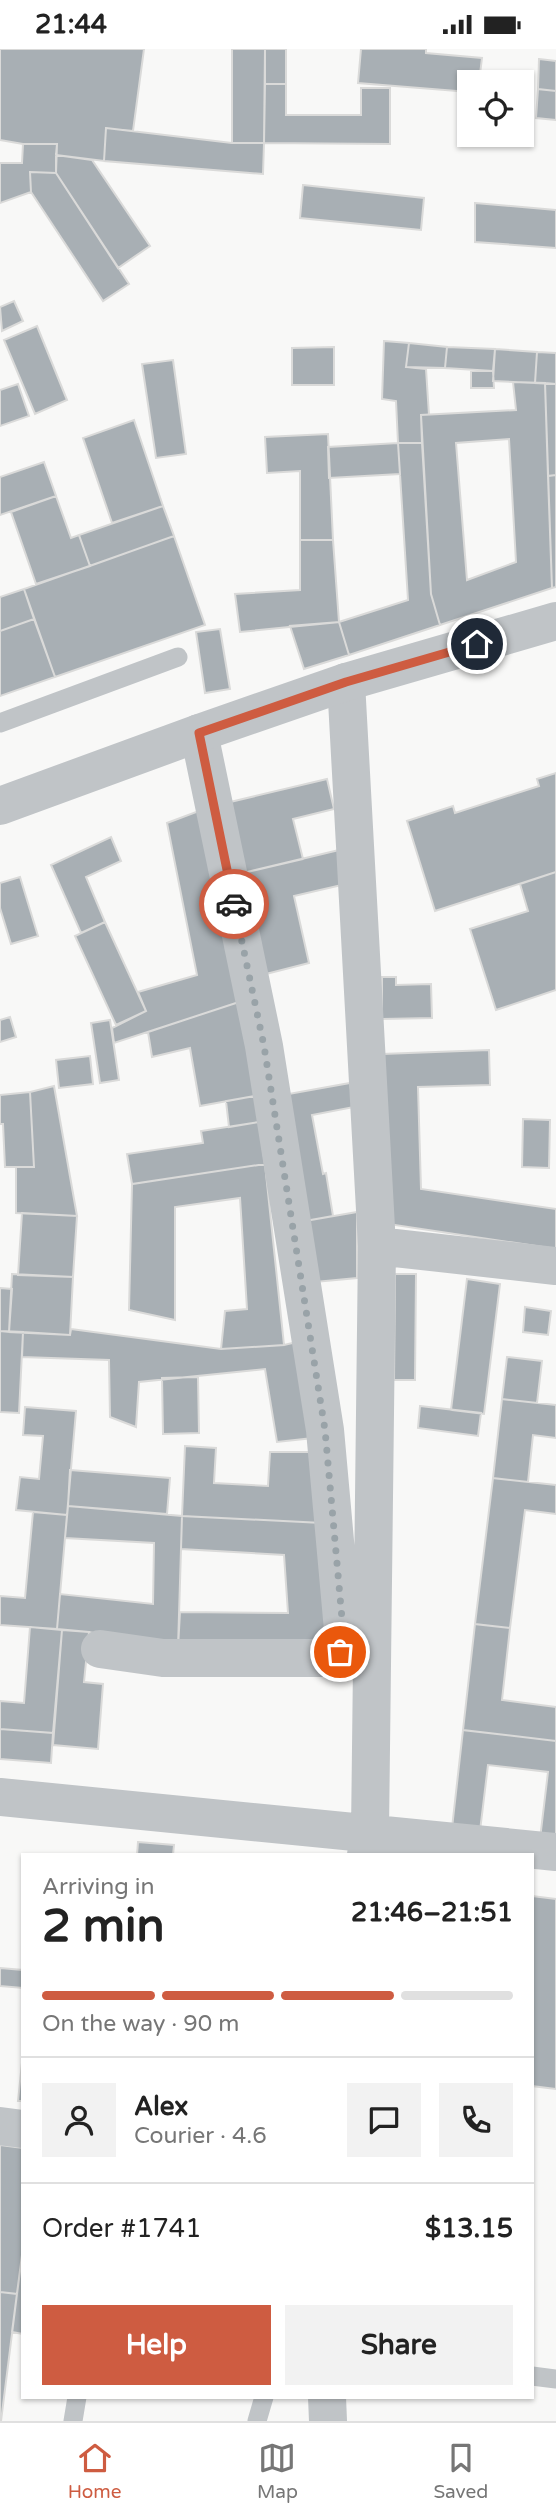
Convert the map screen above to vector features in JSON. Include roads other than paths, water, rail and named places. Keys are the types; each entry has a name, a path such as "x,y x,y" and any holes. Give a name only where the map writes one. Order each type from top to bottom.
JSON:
{"street":[{"path":"0,806 346,682 556,621"},
{"path":"346,682 377,1245 368,1844"},
{"path":"100,1649 163,1658 325,1658 335,1657 344,1641 325,1430 264,1046 199,733"},
{"path":"377,1245 556,1266"},
{"path":"0,1797 368,1844 556,1852"},
{"path":"0,2126 21,2129"},
{"path":"327,2399 328,2421"}],"lane":[{"path":"0,723 178,657"},
{"path":"534,2376 556,2379"},
{"path":"73,2421 77,2399"},
{"path":"257,2421 263,2399"}]}
